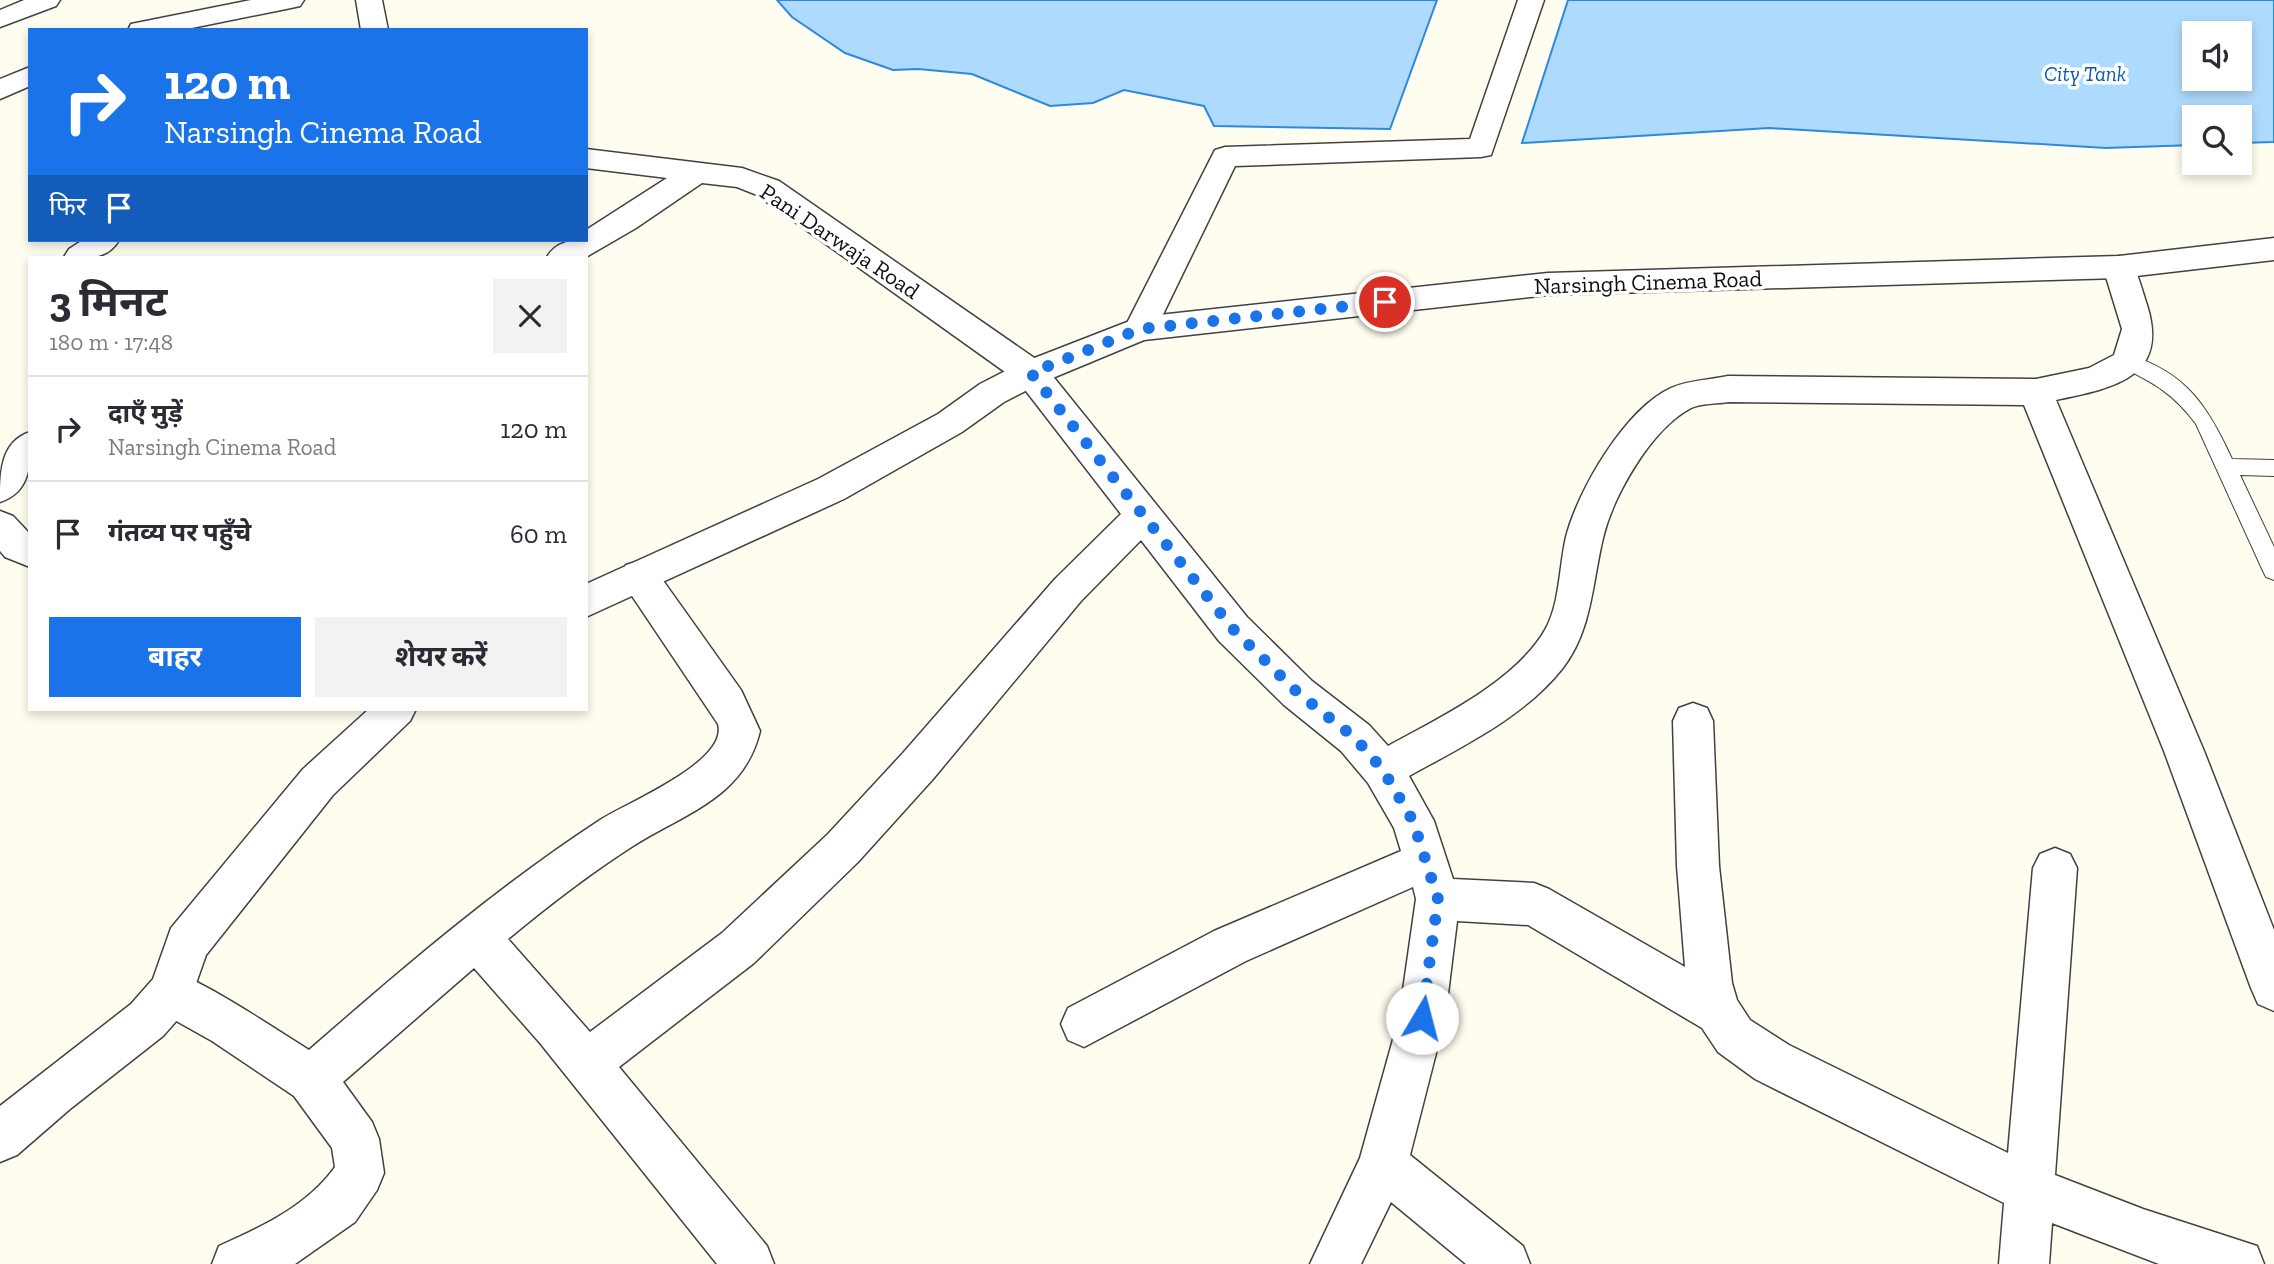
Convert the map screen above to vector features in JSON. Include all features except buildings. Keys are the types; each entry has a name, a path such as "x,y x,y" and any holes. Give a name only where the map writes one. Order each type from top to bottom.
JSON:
{"street":[{"path":"0,19 47,0"},
{"path":"151,28 290,0"},
{"path":"369,0 375,28"},
{"path":"1140,329 1225,158 1481,148 1531,0"},
{"path":"0,90 28,76"},
{"name":"Pani Darwaja Road","path":"588,158 742,178 768,188 1031,373 1233,629 1298,693 1355,738 1383,770 1413,821 1432,880"},
{"path":"566,256 625,221 697,172"},
{"path":"81,256 101,242"},
{"name":"Narsingh Cinema Road","path":"588,600 831,489 950,423 992,393 1031,373 1140,329 1548,284 2119,267 2274,249"},
{"path":"1383,770 1483,712 1532,674 1560,639 1576,586 1586,533 1604,486 1653,418 1683,397 1728,389 2036,392 2097,379 2129,362 2138,329 2119,267"},
{"path":"2036,392 2184,751 2274,988"},
{"path":"0,488 28,447"},
{"path":"586,1063 738,948 843,848 918,766 1068,590 1142,516"},
{"path":"0,526 18,546 28,550"},
{"path":"311,1079 475,936 618,833 711,778 736,754 741,729 728,704 639,576"},
{"path":"0,1138 53,1092 147,1020 172,993 187,943 318,782 394,711"},
{"path":"1693,721 1698,866 1709,983 1718,1012 1734,1036 1772,1062 2028,1189 2143,1234 2239,1264"},
{"path":"2024,1264 2054,868"},
{"path":"1084,1024 1230,946 1327,902 1432,880 1534,904 1718,1012"},
{"path":"1335,1264 1383,1164 1422,1018 1432,880"},
{"path":"475,936 586,1063 750,1264"},
{"path":"172,993 228,1025 311,1079 355,1139 360,1173 338,1205 282,1244 237,1264"},
{"path":"1383,1164 1505,1264"}],"lane":[{"path":"2129,362 2172,384 2187,397 2204,420 2274,571"},
{"path":"2226,467 2274,468"}],"water":[{"path":"777,0 1437,0 1390,129 1214,126 1204,106 1124,90 1093,103 1050,106 972,74 918,69 893,70 845,53 792,17"},
{"name":"City Tank","path":"1568,0 2274,0 2274,142 2252,143 2252,105 2182,105 2182,145 2106,148 1769,128 1522,143"}],"route":[{"path":"1385,302 1140,329 1031,373 1233,629 1298,693 1355,738 1383,770 1413,821 1438,899 1422,1018"}]}
